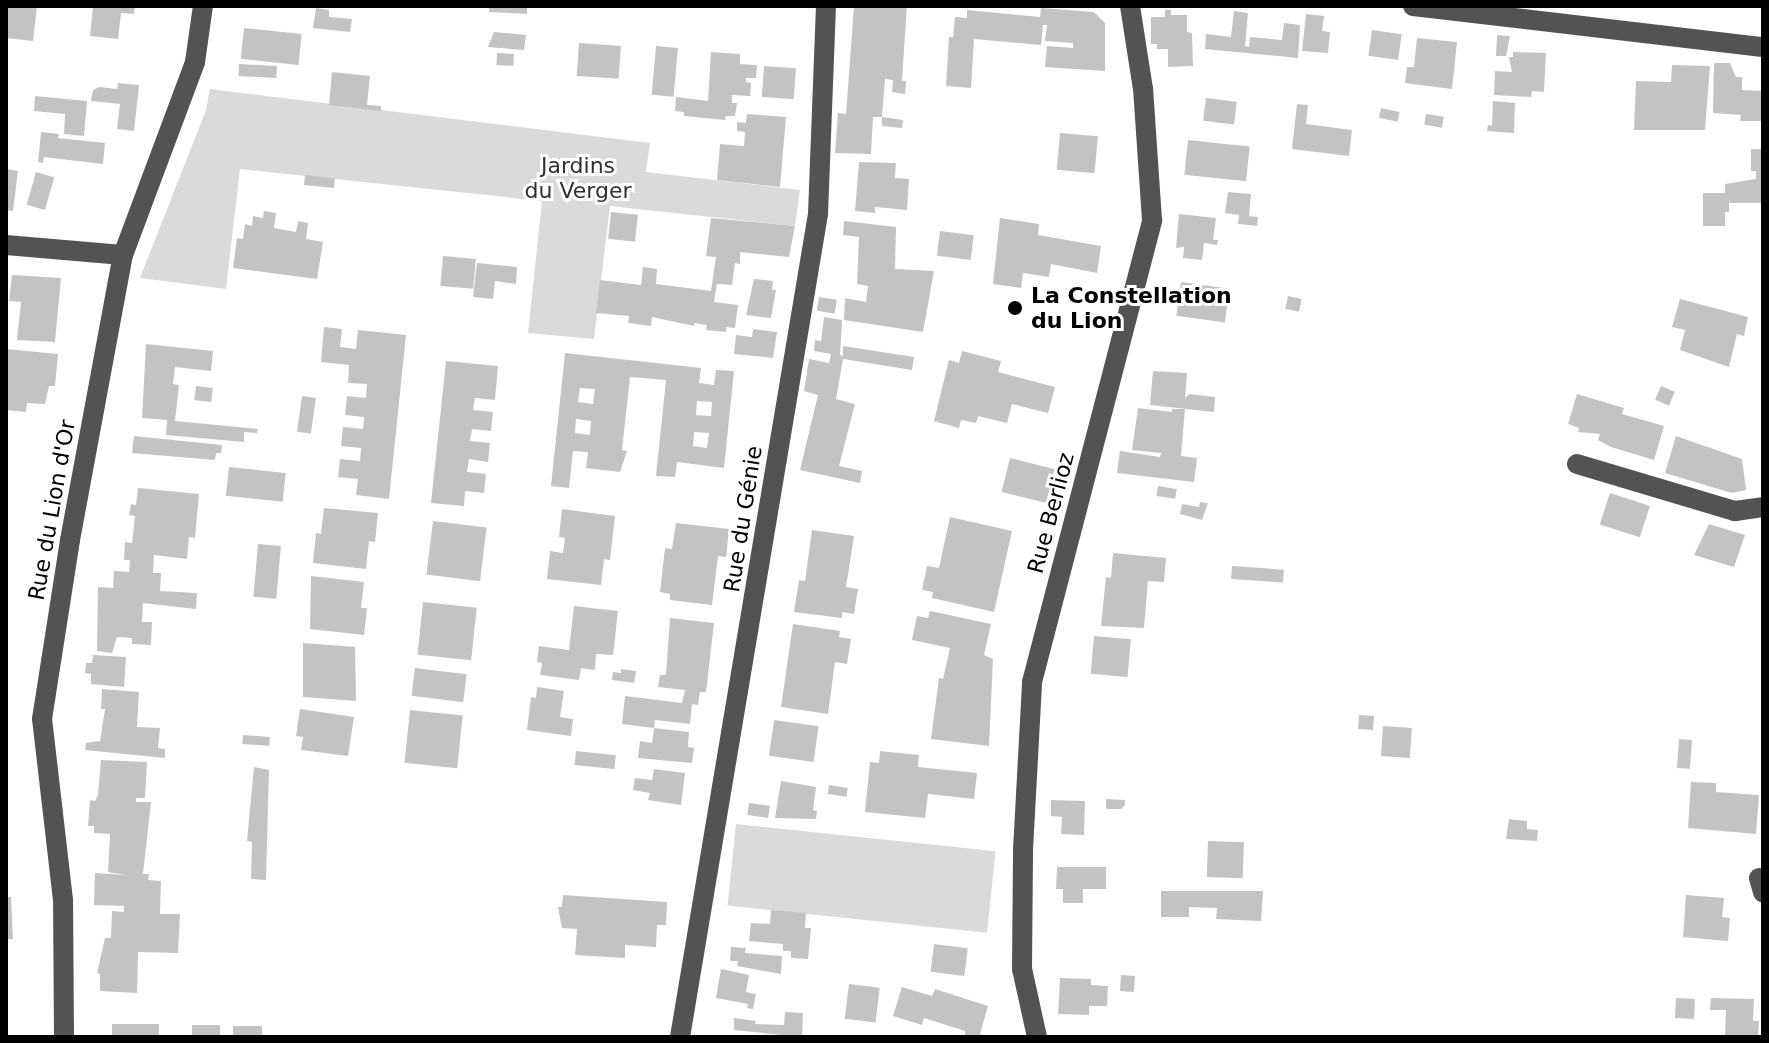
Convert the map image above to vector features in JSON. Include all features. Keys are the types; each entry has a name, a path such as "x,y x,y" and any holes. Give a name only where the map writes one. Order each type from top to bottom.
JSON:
{"street":[{"name":"Rue du Lion d'Or","path":"64,1037 63,900 42,719 70,540 123,255 195,62 203,6"},
{"name":"Rue du Génie","path":"680,1037 719,790 730,755 818,214 826,6"},
{"name":"Rue Berlioz","path":"1037,1037 1022,969 1023,850 1032,682 1152,220 1143,89 1130,6"},
{"path":"1413,6 1763,47"},
{"path":"1615,28 1617,6"},
{"path":"6,245 123,255"},
{"path":"1577,464 1735,511 1763,507"}],"green space":[{"name":"Jardins du Verger","path":"210,89 650,143 646,172 800,190 795,226 610,206 594,339 528,333 542,201 240,169 226,289 140,278 206,110"},
{"path":"736,824 996,851 987,933 727,906"}],"building":[{"path":"7,6 37,6 33,41 6,38"},
{"path":"93,6 135,6 134,14 121,13 118,39 90,36"},
{"path":"489,6 527,6 527,14 489,12"},
{"path":"854,6 907,6 902,81 906,81 905,94 892,92 893,80 885,79 882,117 873,117 871,154 835,153 838,113 846,114"},
{"path":"316,8 329,10 329,17 352,19 350,32 313,28"},
{"path":"1041,8 1094,12 1105,23 1105,71 1045,67 1047,46 1073,48 1073,43 1045,41 1047,25 1043,25 1041,45 974,39 971,88 946,86 949,37 953,37 955,17 967,18 967,10 1040,17"},
{"path":"1165,10 1171,10 1171,15 1187,15 1187,32 1192,33 1193,66 1168,67 1168,49 1157,49 1157,44 1151,44 1151,17 1165,17"},
{"path":"1234,11 1248,13 1245,46 1249,47 1250,37 1282,40 1284,23 1300,25 1298,58 1205,49 1206,34 1231,37"},
{"path":"1306,14 1324,16 1322,31 1330,32 1328,53 1302,51"},
{"path":"244,28 302,34 298,65 241,59"},
{"path":"1372,30 1402,34 1398,60 1368,56"},
{"path":"494,32 526,35 524,50 488,47"},
{"path":"1497,35 1510,36 1506,56 1496,56"},
{"path":"1417,38 1457,42 1452,89 1405,83 1407,67 1414,67"},
{"path":"579,43 621,46 619,79 577,76"},
{"path":"656,46 678,48 674,97 652,95"},
{"path":"711,52 740,54 740,64 757,65 756,78 746,78 746,82 751,83 750,96 732,95 732,103 737,103 735,116 726,116 725,120 684,116 684,112 675,111 676,97 708,101"},
{"path":"1513,52 1546,53 1544,92 1532,91 1531,97 1494,95 1495,71 1512,72 1509,57 1513,57"},
{"path":"497,53 514,54 513,66 496,65"},
{"path":"1714,63 1730,63 1736,77 1742,77 1742,90 1763,91 1763,121 1740,121 1741,115 1713,113"},
{"path":"239,64 277,66 276,78 238,76"},
{"path":"1672,65 1710,66 1705,130 1634,130 1636,81 1671,82"},
{"path":"764,66 796,68 794,99 762,97"},
{"path":"332,72 370,76 367,105 381,106 381,111 329,105"},
{"path":"118,83 139,85 134,131 117,129 120,104 91,101 93,90 99,87 117,89"},
{"path":"35,96 87,101 84,136 64,134 65,114 34,111"},
{"path":"1206,98 1237,102 1234,125 1203,121"},
{"path":"1493,101 1515,103 1514,133 1487,131 1488,125 1492,126"},
{"path":"1297,104 1308,105 1306,124 1352,130 1349,156 1292,149"},
{"path":"1381,108 1400,112 1398,122 1379,118"},
{"path":"747,114 786,117 780,187 717,180 720,144 744,146 745,132 737,131 737,122 746,123"},
{"path":"1426,114 1444,117 1442,128 1424,125"},
{"path":"882,117 903,120 902,128 882,126"},
{"path":"41,132 59,134 58,138 105,143 103,164 44,157 43,163 38,162"},
{"path":"1060,133 1098,136 1095,173 1057,170"},
{"path":"1188,140 1250,146 1246,181 1184,175"},
{"path":"1751,149 1763,149 1763,203 1729,203 1725,226 1703,226 1703,193 1725,193 1725,184 1756,179 1756,171 1751,171"},
{"path":"859,162 896,163 895,178 909,179 907,210 875,207 875,213 855,211"},
{"path":"6,169 18,171 13,211 6,210"},
{"path":"36,172 54,177 45,210 27,205"},
{"path":"305,175 335,178 334,188 304,185"},
{"path":"1228,192 1251,194 1249,216 1258,217 1257,226 1238,224 1239,215 1225,213"},
{"path":"264,211 276,213 274,228 296,232 298,221 308,223 306,239 323,242 317,279 233,268 237,238 243,239 245,224 252,226 253,216 263,218"},
{"path":"611,212 638,215 635,242 608,239"},
{"path":"1179,214 1216,218 1213,240 1218,240 1217,245 1204,243 1202,260 1183,258 1184,247 1176,248"},
{"path":"711,218 795,226 789,257 740,252 740,264 735,263 732,285 717,284 714,302 738,305 735,328 726,327 726,332 706,330 707,325 694,323 694,326 652,317 651,326 628,323 629,316 596,313 600,280 641,285 643,267 657,269 656,284 711,291 716,257 706,256"},
{"path":"1000,218 1039,224 1038,235 1101,246 1097,273 1051,264 1049,277 1023,273 1021,288 993,284"},
{"path":"844,221 896,227 895,269 934,271 923,332 844,320 845,298 866,302 868,286 857,284 859,237 843,235"},
{"path":"940,231 974,235 971,260 937,256"},
{"path":"443,256 476,259 473,289 440,286"},
{"path":"477,263 517,267 516,284 495,281 493,299 473,297"},
{"path":"12,275 61,278 55,342 17,340 21,302 9,301"},
{"path":"754,279 773,281 772,290 776,290 771,318 746,315"},
{"path":"1181,282 1230,289 1225,322 1176,316"},
{"path":"1288,296 1302,299 1299,312 1285,309"},
{"path":"819,297 837,300 835,314 817,311"},
{"path":"1680,299 1748,317 1744,336 1737,334 1729,367 1680,350 1685,330 1672,327"},
{"path":"824,317 842,320 840,355 843,356 843,346 914,357 912,370 843,359 836,399 855,404 839,466 862,471 860,483 800,470 818,395 804,391 809,359 829,363 831,354 814,351 815,340 821,341"},
{"path":"324,327 342,329 340,347 356,349 358,330 406,335 389,499 356,495 358,479 338,477 340,459 360,461 361,448 341,446 343,427 363,429 364,417 345,415 347,396 366,398 367,384 348,383 349,365 321,362"},
{"path":"753,329 777,332 773,358 734,354 736,335 752,337"},
{"path":"146,344 213,351 211,371 175,367 173,384 179,385 175,421 258,429 257,433 244,432 244,442 166,435 167,420 142,418"},
{"path":"6,349 58,354 55,386 49,386 45,404 27,403 26,412 6,410"},
{"path":"962,351 1001,361 998,372 1055,387 1048,413 1012,404 1007,423 978,416 976,423 961,420 959,428 934,421 949,360 959,363"},
{"path":"565,353 701,368 699,383 714,385 716,370 734,371 724,468 677,462 675,477 656,476 666,380 630,377 622,450 627,451 620,472 586,468 588,452 573,451 569,488 551,486","holes":["580,388 595,389 593,404 578,402","697,401 712,402 711,416 696,415","576,419 591,421 590,435 575,433","694,432 709,433 707,448 693,446"]},
{"path":"446,361 498,366 495,400 475,398 473,410 493,412 491,431 472,429 470,441 490,443 488,462 469,459 467,472 486,474 484,493 465,491 464,506 431,503"},
{"path":"1153,371 1187,373 1185,398 1189,394 1215,397 1214,412 1150,405"},
{"path":"196,386 213,388 211,402 194,400"},
{"path":"1661,386 1675,392 1669,406 1655,400"},
{"path":"1577,394 1624,408 1622,414 1664,426 1654,460 1611,447 1598,440 1600,434 1578,432 1579,428 1568,424"},
{"path":"302,396 316,398 311,434 297,432"},
{"path":"1138,408 1172,412 1172,409 1185,409 1181,456 1197,458 1194,482 1117,473 1120,451 1160,457 1161,453 1132,450"},
{"path":"134,436 222,445 221,453 216,453 215,460 132,453"},
{"path":"1676,436 1742,459 1746,490 1732,493 1665,473"},
{"path":"1010,458 1055,469 1046,503 1002,492"},
{"path":"229,467 286,473 283,502 226,496"},
{"path":"1158,486 1177,489 1175,499 1156,496"},
{"path":"138,488 199,494 195,538 189,537 187,559 154,555 153,573 161,573 160,591 197,593 196,609 143,603 142,622 152,622 151,645 132,644 132,638 117,637 112,653 97,651 98,587 113,588 114,571 129,572 130,560 124,560 125,542 132,543 135,516 129,515 131,504 136,505"},
{"path":"1610,493 1650,506 1640,537 1600,524"},
{"path":"1200,502 1208,503 1202,520 1180,514 1182,504 1199,507"},
{"path":"324,508 378,513 375,542 369,541 366,569 313,563 316,533 321,534"},
{"path":"562,509 615,516 610,560 604,559 601,585 547,579 550,551 563,553 565,538 559,537"},
{"path":"950,517 1012,531 994,612 932,598 933,592 922,590 927,566 939,568"},
{"path":"433,521 487,528 480,581 426,575"},
{"path":"676,523 729,529 726,557 718,556 712,605 670,600 670,594 660,592 665,548 672,549"},
{"path":"1709,524 1745,535 1734,567 1694,555"},
{"path":"812,530 854,536 846,587 858,589 854,614 842,612 842,618 794,612 799,580 805,581"},
{"path":"258,544 281,546 276,599 253,597"},
{"path":"1113,553 1166,558 1164,582 1148,581 1144,628 1101,626 1106,577 1111,578"},
{"path":"1232,566 1284,570 1283,583 1231,579"},
{"path":"311,576 364,582 361,608 367,608 364,635 310,629"},
{"path":"423,602 477,608 471,660 417,655"},
{"path":"574,606 618,611 613,655 596,654 595,670 581,668 579,680 540,675 542,663 537,662 539,646 569,650"},
{"path":"930,611 991,624 984,655 993,659 989,746 931,739 939,678 943,679 950,648 912,640 917,616 928,618"},
{"path":"670,618 714,623 706,692 700,692 698,705 692,704 690,724 655,720 654,728 622,724 625,696 682,703 685,690 658,687 660,675 666,675"},
{"path":"793,624 840,631 839,637 851,639 847,664 835,662 828,714 781,707"},
{"path":"1094,636 1131,639 1128,677 1091,674"},
{"path":"303,643 355,647 356,701 303,697"},
{"path":"93,655 126,657 124,687 91,684 91,674 85,673 86,663 92,663"},
{"path":"415,668 467,674 463,702 412,696"},
{"path":"621,669 636,671 634,683 612,680 613,672 621,673"},
{"path":"537,687 564,691 560,717 573,719 571,736 527,730 531,697 536,698"},
{"path":"102,689 139,692 137,727 160,728 158,748 165,749 165,758 85,750 86,743 100,741 105,709 101,709"},
{"path":"300,709 354,717 348,756 301,750 303,737 296,736"},
{"path":"410,710 463,716 457,768 404,763"},
{"path":"1359,715 1374,716 1373,730 1358,729"},
{"path":"774,720 819,726 814,762 769,756"},
{"path":"1383,726 1412,728 1410,758 1381,756"},
{"path":"654,728 689,732 688,747 694,748 692,763 638,758 640,741 652,743"},
{"path":"243,735 270,737 269,746 242,744"},
{"path":"1679,739 1692,740 1690,769 1677,768"},
{"path":"576,751 616,755 614,769 575,765"},
{"path":"880,751 919,755 918,767 977,773 974,799 928,794 925,818 865,812 870,762 879,763"},
{"path":"101,760 147,762 145,798 136,798 136,802 151,802 143,874 149,874 148,880 161,881 160,914 180,914 178,953 138,952 137,993 100,991 100,974 97,973 105,938 111,938 112,911 124,912 124,906 94,905 95,873 126,875 108,872 110,834 94,833 94,826 88,826 90,800 95,801 98,795"},
{"path":"254,767 269,770 266,880 251,879 252,842 247,841"},
{"path":"654,769 685,773 681,805 648,800 650,793 633,790 635,778 652,780"},
{"path":"781,781 816,787 813,810 817,811 816,819 775,818"},
{"path":"1691,782 1716,783 1716,792 1759,795 1756,834 1688,828"},
{"path":"829,785 848,788 846,797 828,794"},
{"path":"1106,799 1125,800 1125,805 1121,809 1106,809"},
{"path":"1051,800 1085,801 1084,835 1061,834 1062,817 1051,816"},
{"path":"749,803 770,806 768,818 747,815"},
{"path":"1509,819 1527,821 1527,829 1538,830 1537,841 1506,839"},
{"path":"1208,841 1244,842 1243,878 1207,877"},
{"path":"1057,867 1106,867 1106,889 1083,889 1083,903 1063,903 1063,889 1056,889"},
{"path":"1161,891 1263,891 1261,921 1216,919 1217,908 1189,907 1189,917 1161,917"},
{"path":"563,895 667,902 666,925 657,925 656,947 625,945 625,958 575,955 577,929 562,928 558,907 562,907"},
{"path":"1686,895 1724,898 1722,917 1730,918 1728,941 1683,937"},
{"path":"6,897 11,897 13,939 6,939"},
{"path":"771,910 806,913 805,928 811,928 808,959 791,958 791,951 783,951 783,944 749,941 751,923 770,924"},
{"path":"934,944 968,948 964,976 931,972"},
{"path":"731,947 746,948 745,953 782,956 781,974 737,966 738,961 730,961"},
{"path":"721,969 749,975 746,992 756,994 753,1009 747,1008 748,1004 716,998"},
{"path":"1121,975 1135,976 1134,992 1120,991"},
{"path":"1060,978 1091,979 1091,985 1108,986 1107,1006 1089,1006 1089,1015 1058,1014"},
{"path":"849,984 880,988 876,1023 845,1019"},
{"path":"902,987 932,996 935,989 988,1006 980,1034 992,1037 965,1037 965,1031 924,1018 922,1025 893,1016"},
{"path":"1676,998 1695,999 1694,1019 1675,1018"},
{"path":"1711,998 1754,999 1753,1021 1759,1021 1758,1037 1725,1035 1726,1010 1710,1010"},
{"path":"785,1012 803,1013 802,1037 734,1030 734,1018 756,1021 755,1024 784,1025"},
{"path":"112,1024 159,1024 159,1037 112,1037"},
{"path":"192,1025 220,1025 220,1037 192,1037"},
{"path":"233,1026 262,1026 262,1037 233,1037"}],"place":[{"name":"La Constellation du Lion","path":"1015,308"}]}
